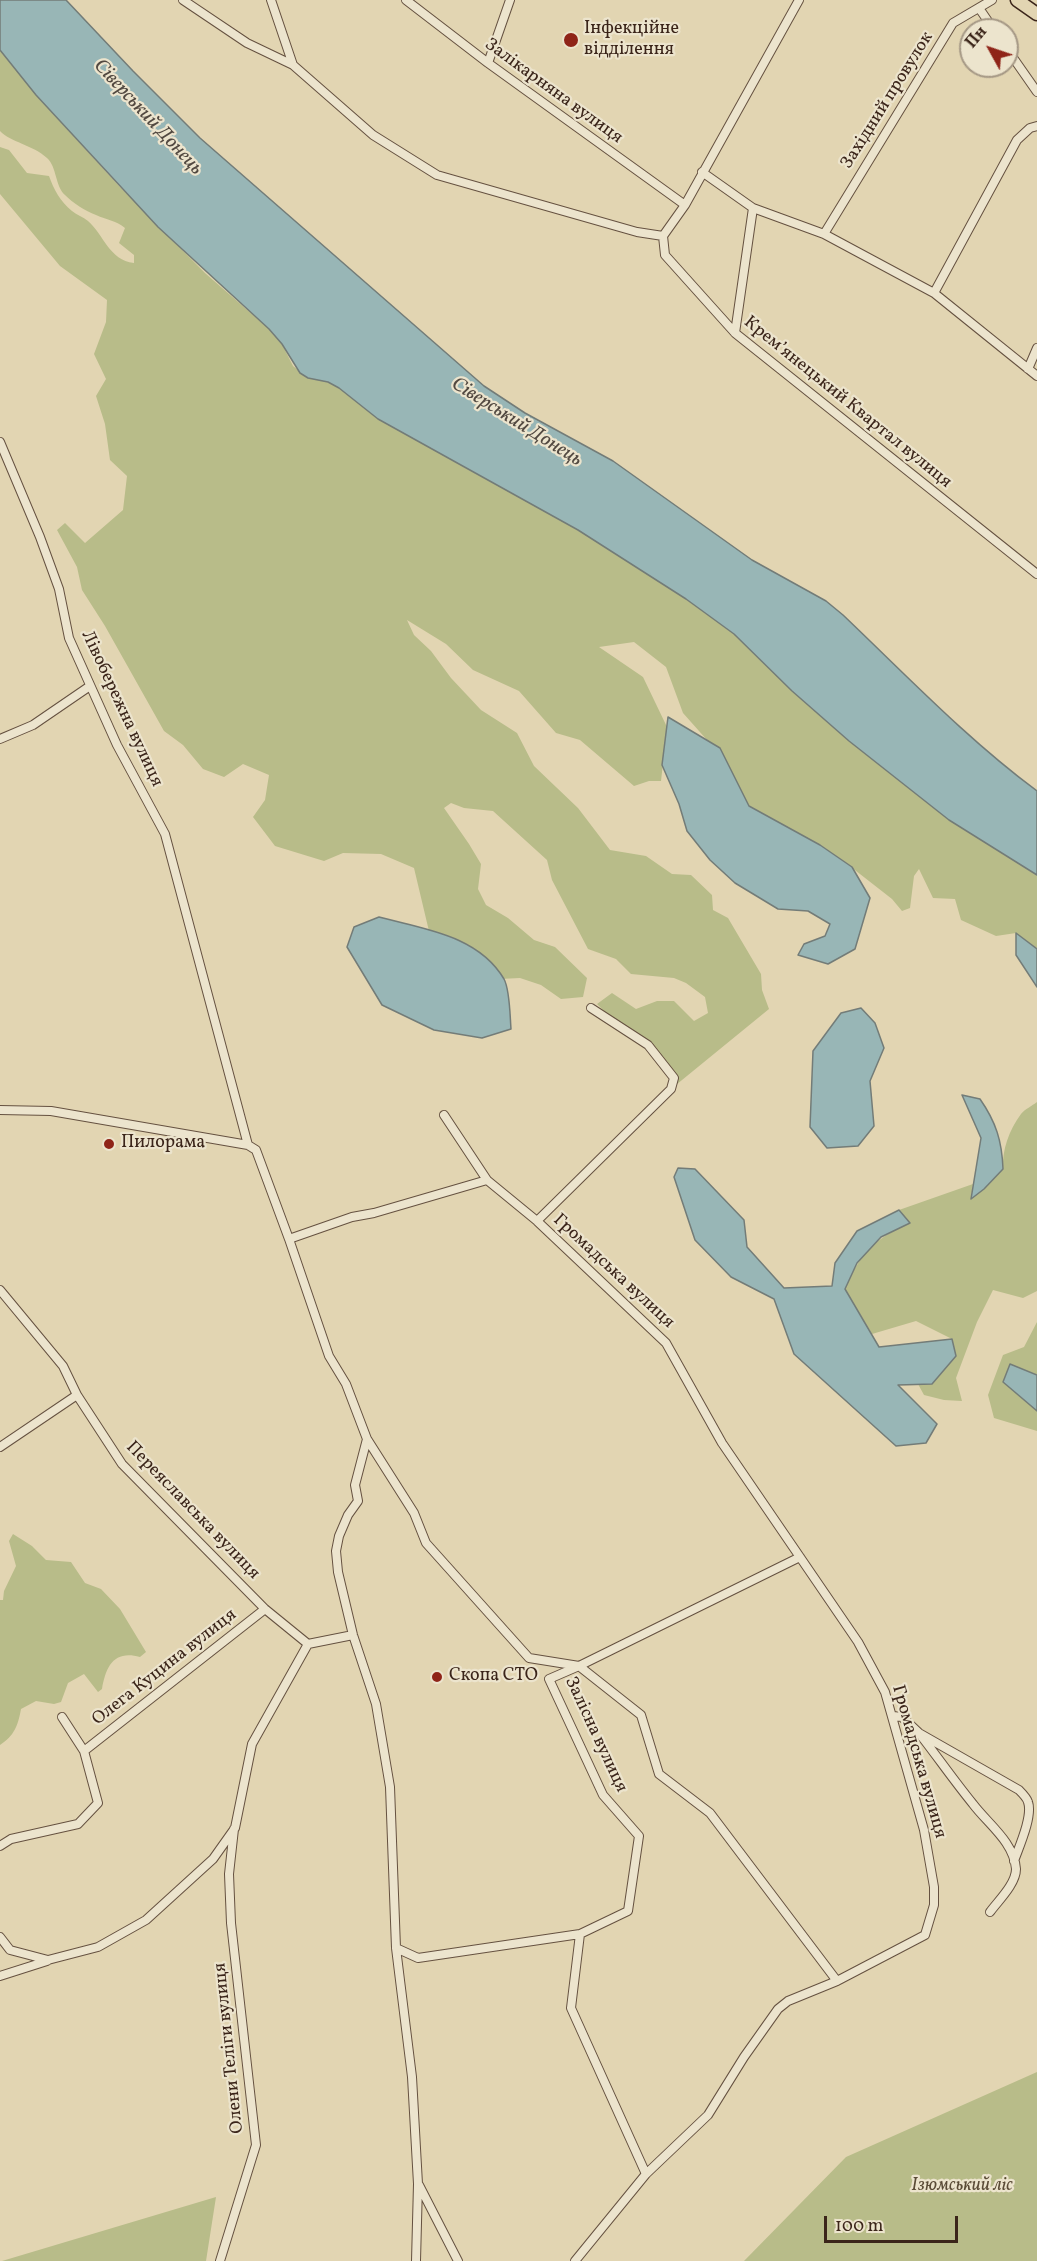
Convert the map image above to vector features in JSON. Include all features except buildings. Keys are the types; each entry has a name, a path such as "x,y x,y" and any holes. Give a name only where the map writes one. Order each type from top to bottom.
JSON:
{"highway":[{"path":"1017,0 1037,14"}],"street":[{"path":"183,0 247,43 293,65 373,135 437,175 637,232 663,236 685,205 799,0"},
{"path":"271,0 293,65"},
{"name":"Залікарняна вулиця","path":"406,0 488,63 685,205"},
{"path":"488,63 510,0"},
{"name":"Західний провулок","path":"824,234 953,23 992,0"},
{"path":"979,8 986,18"},
{"path":"1019,66 1037,92"},
{"path":"934,293 1017,140 1030,128 1037,126"},
{"path":"702,172 753,208 824,234 934,293 1037,376"},
{"path":"735,333 753,208"},
{"name":"Крем’янецький Квартал вулиця","path":"663,236 665,255 735,333 1037,574"},
{"path":"1028,369 1037,348"},
{"name":"Лівобережна вулиця","path":"0,442 59,589 69,638 117,745 165,834 248,1144 256,1150 329,1356 346,1384 367,1439 414,1513 426,1543 529,1658 579,1666"},
{"path":"0,739 33,725 90,686"},
{"path":"537,1221 671,1089 674,1078 648,1045 591,1008"},
{"path":"0,1110 51,1111 248,1144"},
{"name":"Громадська вулиця","path":"444,1115 486,1180 537,1221 666,1343 722,1443 858,1642 885,1692 893,1716 924,1830 934,1887 934,1905 925,1935 837,1981 788,2001 778,2009 708,2115 646,2174 575,2261"},
{"path":"289,1239 352,1217 486,1180"},
{"name":"Переяславська вулиця","path":"0,1290 63,1366 77,1395 122,1464 265,1609 308,1644"},
{"path":"0,1448 77,1395"},
{"path":"367,1439 355,1485 358,1501 348,1515 339,1536 336,1551 338,1572 353,1635 376,1704 390,1787 396,1948 412,2077 418,2184 416,2261"},
{"path":"800,1557 579,1666 640,1715 659,1774 710,1813 837,1981"},
{"name":"Олега Куцина вулиця","path":"84,1751 265,1609"},
{"path":"308,1644 353,1635"},
{"name":"Олени Теліги вулиця","path":"220,2261 256,2145 231,1923 229,1874 235,1828 252,1744 308,1644"},
{"name":"Залісна вулиця","path":"579,1666 549,1679 603,1795 639,1836 628,1911 580,1934"},
{"path":"893,1716 902,1717 919,1733 1019,1790 1028,1803 1028,1814 1014,1861 1016,1870 1014,1880 990,1912"},
{"name":"Олега Куцина вулиця","path":"0,1846 11,1839 78,1824 98,1803 84,1751 62,1717"},
{"name":"Громадська вулиця","path":"919,1733 975,1807 1004,1840 1014,1861"},
{"name":"Олени Теліги вулиця","path":"0,1937 10,1950 48,1960 98,1947 146,1920 213,1859 235,1828"},
{"path":"396,1948 418,1958 580,1934 571,2008 646,2174"},
{"path":"0,1976 48,1960"},
{"path":"418,2184 458,2261"}],"green space":[{"path":"0,50 36,95 120,187 205,273 269,329 282,344 293,366 308,378 328,382 339,388 378,419 578,530 686,599 734,634 792,691 849,741 949,820 1037,875 1037,949 1016,933 996,936 961,920 955,899 933,898 919,869 914,876 910,908 902,911 892,899 820,845 749,806 720,748 707,740 683,713 666,667 634,642 599,647 643,677 667,727 661,781 649,781 634,786 580,740 556,733 519,691 473,670 446,644 407,620 414,635 431,651 451,678 481,710 517,733 534,766 578,808 610,850 646,856 672,874 691,875 712,895 713,910 728,918 761,974 762,990 769,1009 671,1089 674,1078 648,1045 622,1029 597,1004 612,993 636,1009 657,1001 674,1001 694,1021 708,1013 705,997 686,983 674,978 631,974 616,959 588,949 552,880 547,860 493,811 464,808 451,803 444,808 481,864 478,889 486,905 508,918 534,940 555,947 587,978 583,997 561,999 541,985 520,978 479,980 433,948 414,868 381,854 343,853 324,861 275,846 253,817 265,800 269,775 243,764 224,777 203,769 183,745 164,731 82,590 77,567 57,530 65,523 85,543 123,510 127,476 110,460 105,424 96,396 106,379 94,354 106,322 107,300 60,266 0,194 0,147 9,150 27,173 49,176 55,191 64,203 88,221 119,257 134,263 134,255 119,243 125,228 79,207 62,191 53,166 47,158 0,131"},
{"path":"1037,1102 1037,1291 1023,1298 993,1290 977,1322 956,1378 962,1401 944,1400 924,1395 918,1384 932,1384 956,1356 952,1339 916,1321 872,1334 845,1289 857,1265 870,1248 909,1223 899,1210 973,1184 971,1199 1003,1169 1005,1147 1013,1127 1023,1112"},
{"path":"1037,1322 1037,1375 1010,1364 1003,1382 1037,1411 1037,1431 994,1418 988,1395 1003,1355 1024,1347"},
{"path":"13,1534 32,1546 46,1560 71,1562 85,1583 101,1589 120,1609 146,1652 140,1657 124,1656 113,1662 106,1673 102,1689 98,1692 84,1674 68,1683 61,1702 54,1704 36,1701 21,1709 15,1730 0,1745 0,1600 3,1600 4,1591 16,1566 9,1541"},
{"name":"Ізюмський ліс","path":"1037,2072 1037,2261 744,2261 846,2157"},
{"path":"216,2197 206,2261 2,2261"}],"water":[{"name":"Сіверський Донець","path":"0,0 66,0 200,138 484,386 525,413 613,461 752,560 826,601 843,615 961,728 1037,791 1037,875 949,820 849,741 792,691 734,634 686,599 578,530 378,419 339,388 300,373 282,344 269,329 158,227 36,95 0,50"},
{"path":"668,717 720,748 749,806 820,845 852,867 870,898 855,949 828,964 798,955 804,944 825,936 830,924 808,911 778,909 735,883 710,860 687,831 679,804 662,765"},
{"path":"379,917 431,930 465,943 480,952 504,979 509,996 511,1029 482,1038 434,1030 382,1005 347,947 354,927"},
{"path":"1016,933 1037,949 1037,987 1016,955"},
{"path":"861,1008 875,1023 884,1048 870,1081 874,1126 858,1146 827,1148 810,1127 813,1051 841,1013"},
{"path":"962,1095 980,1099 986,1107 1000,1141 1003,1169 971,1199 981,1138"},
{"path":"678,1168 695,1169 744,1220 747,1247 784,1288 832,1286 835,1263 857,1231 899,1210 910,1223 881,1237 857,1263 845,1289 879,1347 952,1339 956,1356 932,1384 898,1385 937,1424 926,1443 896,1446 794,1354 774,1299 731,1277 695,1240 674,1177"},
{"path":"1010,1364 1037,1375 1037,1411 1003,1382"}],"place":[{"name":"Інфекційне відділення","path":"571,40"},
{"name":"Пилорама","path":"109,1144"},
{"name":"Скопа СТО","path":"437,1677"}]}
